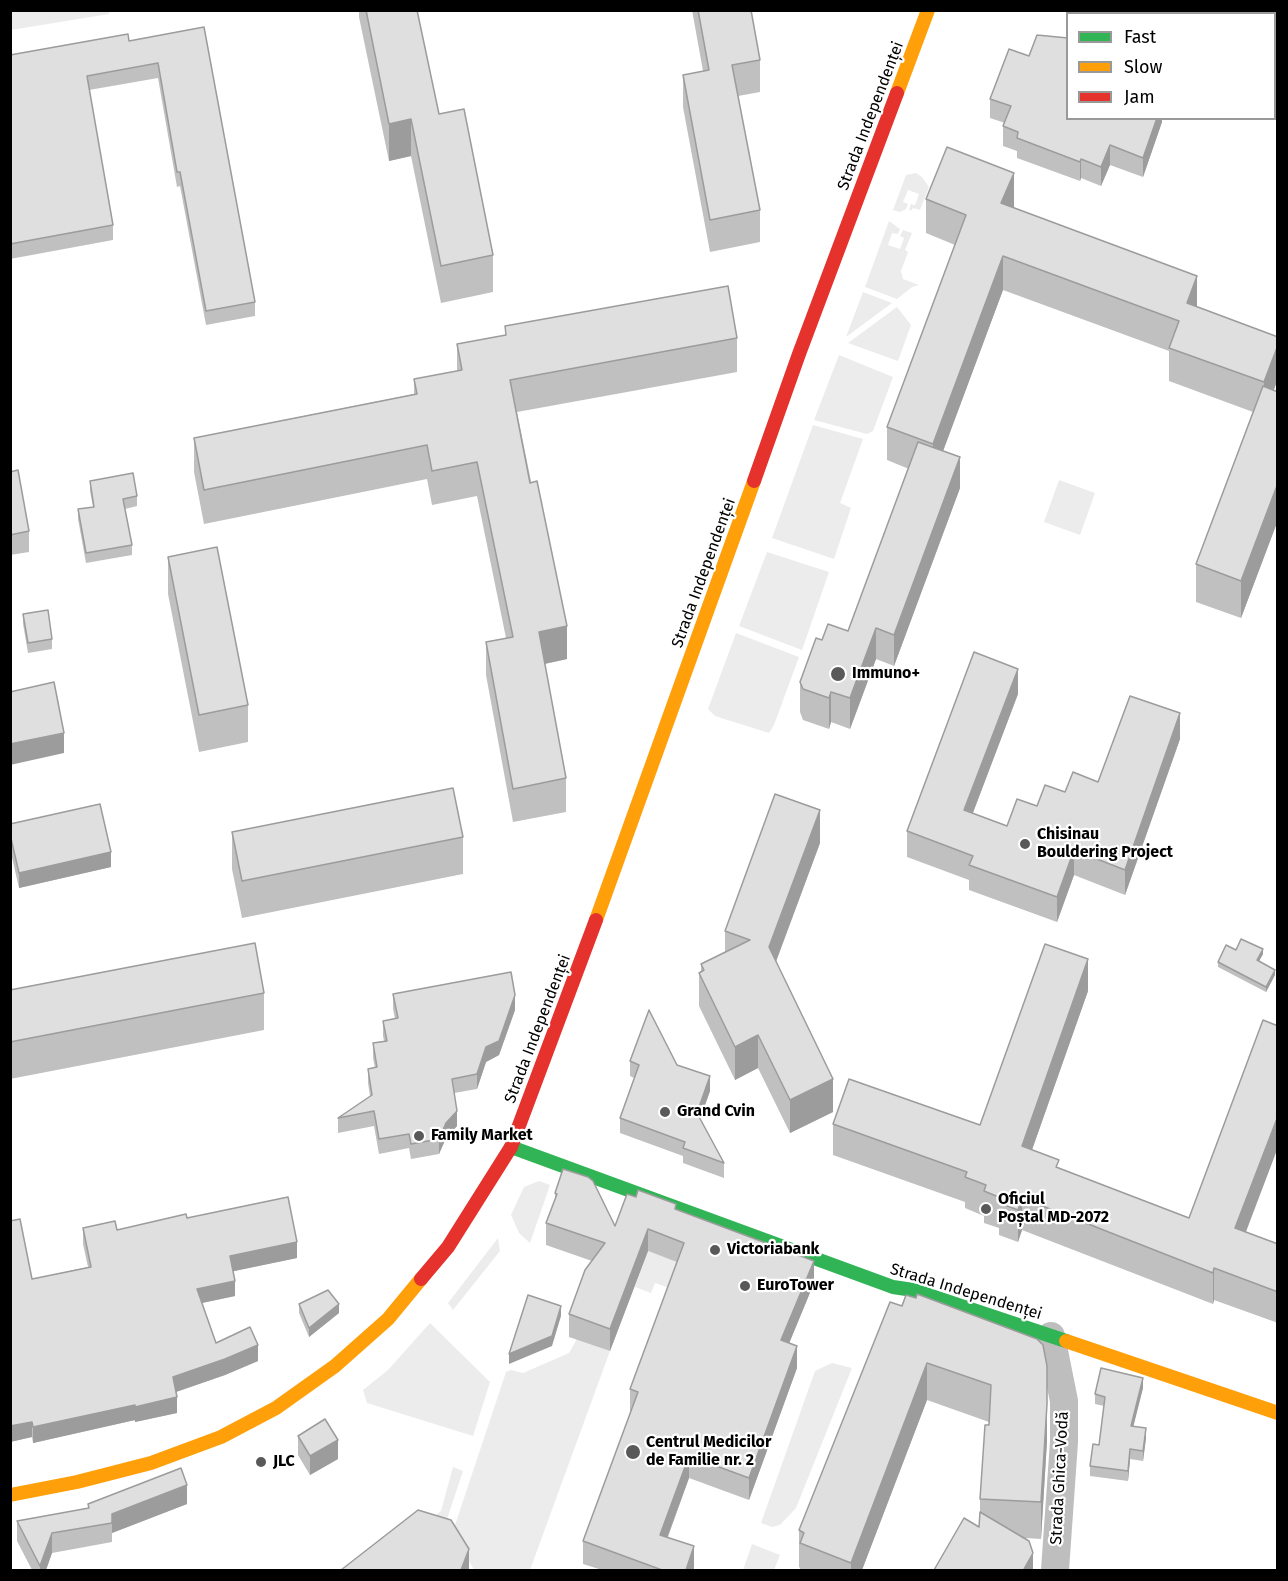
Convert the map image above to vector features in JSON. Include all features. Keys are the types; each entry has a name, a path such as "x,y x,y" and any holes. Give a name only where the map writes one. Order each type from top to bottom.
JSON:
{"main road":[{"name":"Strada Independenței","path":"10,1495 77,1482 151,1463 221,1437 276,1408 335,1366 388,1319 447,1246 511,1147 621,854 799,354 928,10"},
{"name":"Strada Independenței","path":"511,1147 893,1287 913,1290 1278,1413"}],"street":[{"name":"Strada Ghica-Vodă","path":"1051,1336 1064,1401 1064,1442 1055,1570"}],"shaded area":[{"path":"11,10 109,10 109,14 11,30"},
{"path":"916,173 929,187 920,210 913,208 909,210 911,204 915,205 919,194 908,190 903,202 908,204 906,209 900,212 893,210 906,175"},
{"path":"889,221 900,229 898,234 892,233 888,245 900,249 904,238 900,236 903,230 912,233 905,250 908,252 901,271 903,279 919,285 912,287 897,299 865,287"},
{"path":"863,292 892,303 846,337"},
{"path":"897,307 911,325 898,361 848,343"},
{"path":"839,355 893,377 873,431 867,434 814,420"},
{"path":"813,425 863,439 840,503 851,508 834,559 772,538"},
{"path":"1059,480 1095,493 1080,535 1044,522"},
{"path":"767,552 829,572 802,650 739,626"},
{"path":"736,633 799,657 769,733 715,716 708,709"},
{"path":"539,1181 550,1185 530,1243 519,1233 511,1215 524,1187"},
{"path":"498,1238 500,1251 453,1310 448,1303"},
{"path":"694,1238 675,1290 655,1283 651,1293 635,1287 648,1251 664,1257"},
{"path":"430,1323 490,1382 473,1436 367,1403 363,1390 388,1370"},
{"path":"577,1339 610,1351 530,1570 474,1570 453,1531 506,1372 511,1370 523,1373 569,1353"},
{"path":"832,1363 852,1368 796,1508 780,1525 772,1527 761,1523 815,1371"},
{"path":"453,1467 463,1471 443,1531 369,1570 441,1511"},
{"path":"752,1544 780,1555 774,1570 743,1570"}],"building":[{"path":"366,10 417,10 439,114 464,109 493,255 441,266 411,119 389,124"},
{"path":"698,10 751,10 760,60 732,65 760,210 710,220 683,75 709,70"},
{"path":"1249,10 1278,10 1278,21 1276,20 1276,12"},
{"path":"204,27 255,302 206,311 180,172 177,172 158,63 87,76 113,225 10,244 10,55 128,34 129,41"},
{"path":"1037,35 1066,38 1066,120 1156,120 1143,158 1110,145 1101,167 1081,159 1080,162 1017,138 1018,132 1003,126 1011,106 990,99 1009,49 1029,56"},
{"path":"947,147 1014,173 1001,203 1197,276 1187,303 1278,337 1278,345 1264,382 1169,348 1179,321 1003,256 933,444 887,427 966,215 926,199"},
{"path":"728,286 737,338 510,380 530,483 537,481 567,626 539,632 566,778 513,789 486,642 513,637 477,462 432,471 427,445 204,490 194,438 417,394 414,379 462,370 457,344 506,335 505,326"},
{"path":"1263,386 1278,392 1278,483 1241,581 1196,564"},
{"path":"918,442 960,457 894,635 876,628 850,698 831,692 829,698 803,689 800,682 816,638 822,640 828,624 848,631"},
{"path":"18,470 29,531 10,535 10,472"},
{"path":"133,473 137,496 123,499 132,545 86,553 78,509 94,507 90,481"},
{"path":"217,547 248,705 199,715 168,557"},
{"path":"48,610 52,639 28,643 23,614"},
{"path":"974,652 1018,669 964,810 1007,826 1017,799 1037,806 1045,785 1065,792 1073,772 1098,782 1130,696 1180,713 1125,870 1074,850 1057,897 969,865 973,856 907,831"},
{"path":"54,682 64,733 10,744 10,692"},
{"path":"453,788 463,837 242,881 232,832"},
{"path":"775,794 820,810 769,947 833,1079 790,1100 758,1035 735,1047 699,973 704,970 701,964 750,940 725,931"},
{"path":"100,804 111,852 19,873 10,834 10,824"},
{"path":"1241,939 1263,949 1257,960 1275,970 1266,987 1218,962 1226,945 1236,950"},
{"path":"255,943 264,993 10,1042 10,990"},
{"path":"1045,944 1088,959 1022,1146 1059,1160 1056,1167 1189,1218 1263,1020 1278,1026 1278,1116 1235,1228 1278,1244 1278,1292 1214,1268 1213,1273 1022,1198 1018,1210 999,1203 1001,1198 984,1191 986,1185 965,1177 967,1172 833,1124 849,1079 980,1125"},
{"path":"511,972 515,995 499,1041 486,1047 477,1074 452,1079 457,1111 446,1123 439,1139 411,1144 409,1134 379,1139 374,1111 338,1118 372,1095 368,1069 377,1067 373,1043 387,1041 383,1021 398,1018 393,994"},
{"name":"Grand Cvin","path":"649,1010 677,1065 710,1076 697,1113 724,1163 683,1148 685,1142 620,1118 639,1065 630,1061"},
{"path":"563,1169 588,1177 593,1181 615,1226 627,1194 636,1197 638,1190 676,1204 675,1209 814,1261 781,1340 797,1346 749,1478 689,1456 660,1535 694,1546 686,1570 662,1570 583,1541 638,1392 630,1389 684,1243 648,1229 610,1329 569,1314 585,1270 605,1243 546,1223"},
{"path":"288,1197 297,1242 230,1256 235,1281 197,1289 216,1343 250,1327 258,1345 173,1377 177,1397 33,1427 32,1422 10,1426 10,1221 20,1219 32,1279 91,1267 83,1228 115,1221 117,1230 186,1214 187,1218"},
{"path":"328,1290 339,1304 309,1328 299,1304"},
{"path":"917,1294 1037,1339 1043,1345 1047,1366 1047,1404 1041,1502 980,1499 985,1425 989,1425 991,1385 927,1363 851,1563 800,1543 804,1533 799,1530 890,1302 902,1306 906,1295 916,1298"},
{"path":"528,1295 561,1306 552,1336 509,1354"},
{"path":"1101,1368 1143,1378 1131,1426 1146,1428 1143,1451 1130,1449 1128,1471 1090,1466 1093,1444 1099,1445 1105,1397 1095,1394"},
{"path":"325,1419 338,1440 310,1456 298,1436"},
{"path":"181,1468 187,1485 112,1514 112,1523 52,1533 40,1566 17,1521 89,1508 88,1504"},
{"path":"418,1510 451,1520 469,1549 461,1570 341,1570"},
{"path":"980,1512 1029,1541 1033,1553 1024,1569 1027,1570 934,1570 964,1518 979,1527"}],"traffic: fast":[{"path":"511,1147 893,1287 913,1290 1066,1341"}],"traffic: slow":[{"path":"897,93 928,10"},
{"path":"596,920 754,481"},
{"path":"10,1495 77,1482 151,1463 221,1437 276,1408 335,1366 388,1319 421,1279"},
{"path":"1066,1341 1278,1413"}],"traffic: jam":[{"path":"754,481 897,93"},
{"path":"421,1279 448,1247 511,1147 596,920"}],"place":[{"name":"Immuno+","path":"838,674"},
{"name":"Chisinau Bouldering Project","path":"1025,844"},
{"name":"Grand Cvin","path":"665,1112"},
{"name":"Family Market","path":"419,1136"},
{"name":"Oficiul Poștal MD-2072","path":"986,1209"},
{"name":"Victoriabank","path":"715,1250"},
{"name":"EuroTower","path":"745,1286"},
{"name":"Centrul Medicilor de Familie nr. 2","path":"633,1452"},
{"name":"JLC","path":"261,1462"}]}
